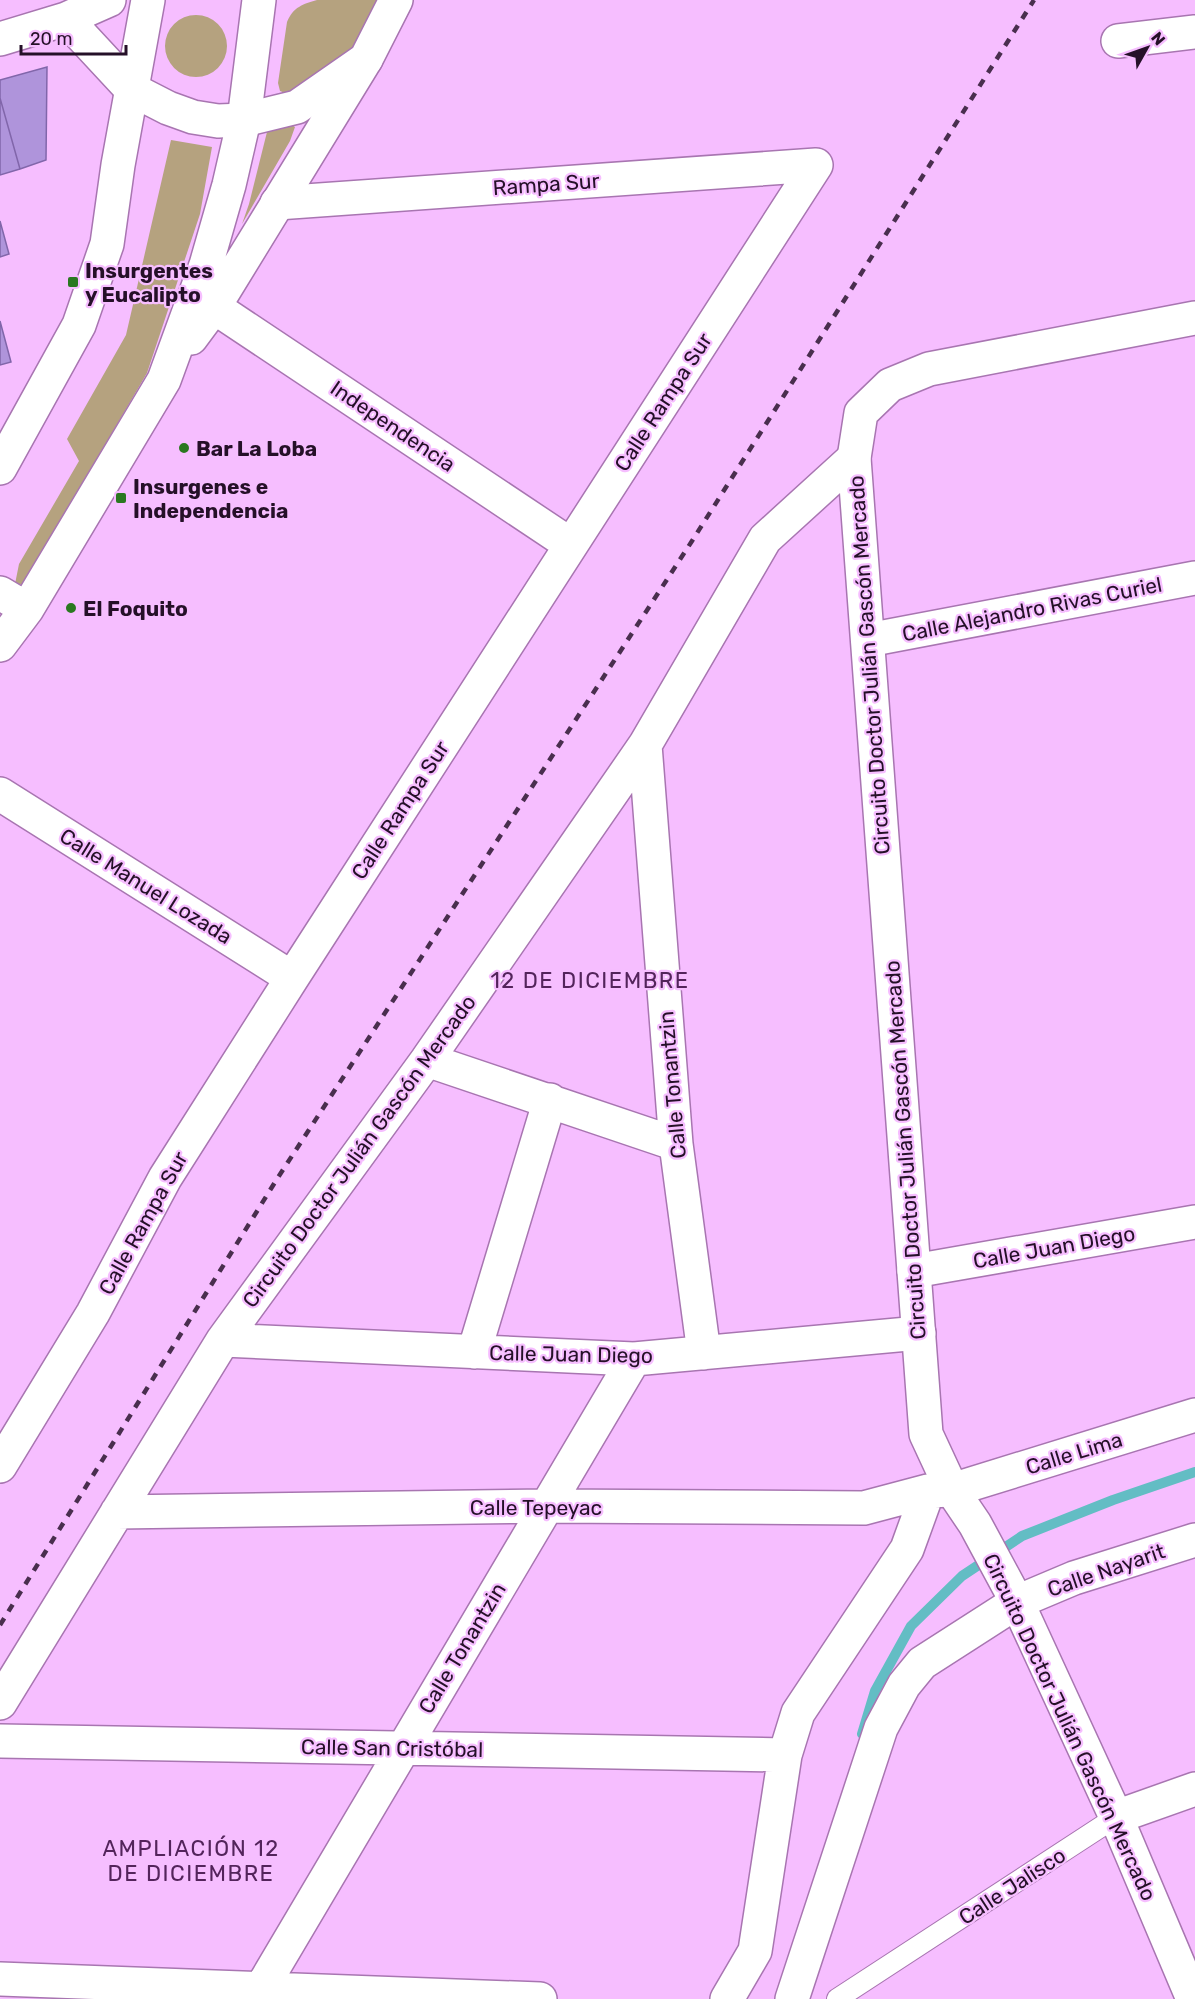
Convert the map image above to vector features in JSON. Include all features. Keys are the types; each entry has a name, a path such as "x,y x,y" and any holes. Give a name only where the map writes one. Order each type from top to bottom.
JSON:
{"main road":[{"path":"0,39 66,19 109,0"},
{"path":"0,468 80,325 106,244 148,0"},
{"path":"164,380 206,265 229,186 244,120 259,0"},
{"path":"0,645 14,601 214,307 366,59 396,0"},
{"path":"66,19 131,89 168,108 193,117 218,121 244,120 297,107 366,59"},
{"path":"1118,41 1195,32"},
{"name":"Rampa Sur","path":"277,203 816,165"},
{"name":"Calle Rampa Sur","path":"0,1466 11,1424 93,1313 165,1178 291,978 816,165"},
{"name":"Independencia","path":"214,307 571,545"},
{"path":"854,458 861,413 890,385 929,369 1195,318"},
{"name":"Circuito Doctor Julián Gascón Mercado","path":"854,458 926,1434 940,1491 975,1524 1013,1594 1116,1817 1193,1999"},
{"name":"Circuito Doctor Julián Gascón Mercado","path":"0,1703 223,1340 427,1060 645,745 765,539 854,458"},
{"name":"Calle Alejandro Rivas Curiel","path":"868,640 1195,578"},
{"name":"Calle Tonantzin","path":"645,745 676,1144 704,1353"},
{"name":"Calle Manuel Lozada","path":"0,794 291,978"},
{"path":"427,1060 676,1144"},
{"path":"474,1352 550,1100"},
{"name":"Calle Juan Diego","path":"914,1271 1195,1222"},
{"name":"Calle Juan Diego","path":"223,1340 633,1359 919,1333"},
{"name":"Calle Tonantzin","path":"259,1993 633,1359"},
{"name":"Calle Lima","path":"940,1491 1195,1414"},
{"path":"727,1999 754,1952 785,1755 798,1713 907,1549 940,1491"},
{"name":"Calle Tepeyac","path":"117,1512 547,1506 864,1508 940,1491"},
{"name":"Calle Nayarit","path":"792,1999 881,1728 904,1685 922,1663 1013,1594 1074,1578 1195,1540"},
{"name":"Calle San Cristóbal","path":"0,1741 785,1755"},
{"name":"Calle Jalisco","path":"1116,1817 1195,1790"},
{"path":"0,1979 259,1993 540,1999"}],"lane":[{"name":"Calle Jalisco","path":"837,1999 1116,1817"}],"shaded area":[{"path":"317,0 388,0 358,50 312,88 285,93 280,91 278,83 287,22 299,7"},
{"path":"196,15 218,24 227,46 218,68 196,77 174,68 165,46 174,24"},
{"path":"269,124 295,127 290,141 242,224 249,204"},
{"path":"171,140 212,147 200,214 147,373 24,584 15,584 19,564 79,461 67,439 126,335"}],"building":[{"path":"47,67 46,160 20,169 0,98 0,80"},
{"path":"0,98 20,169 0,175"},
{"path":"0,221 9,254 0,257"},
{"path":"0,321 11,362 0,365"}],"waterway":[{"path":"862,1734 875,1691 911,1626 962,1576 1022,1536 1113,1500 1195,1472"}],"railway":[{"path":"0,1625 277,1179 692,541 1034,0"}],"place":[{"name":"Insurgentes y Eucalipto","path":"73,282"},
{"name":"Bar La Loba","path":"184,448"},
{"name":"Insurgenes e Independencia","path":"121,498"},
{"name":"El Foquito","path":"71,608"}],"district":[{"name":"12 DE DICIEMBRE","path":"590,980"},
{"name":"AMPLIACIÓN 12 DE DICIEMBRE","path":"191,1860"}]}
